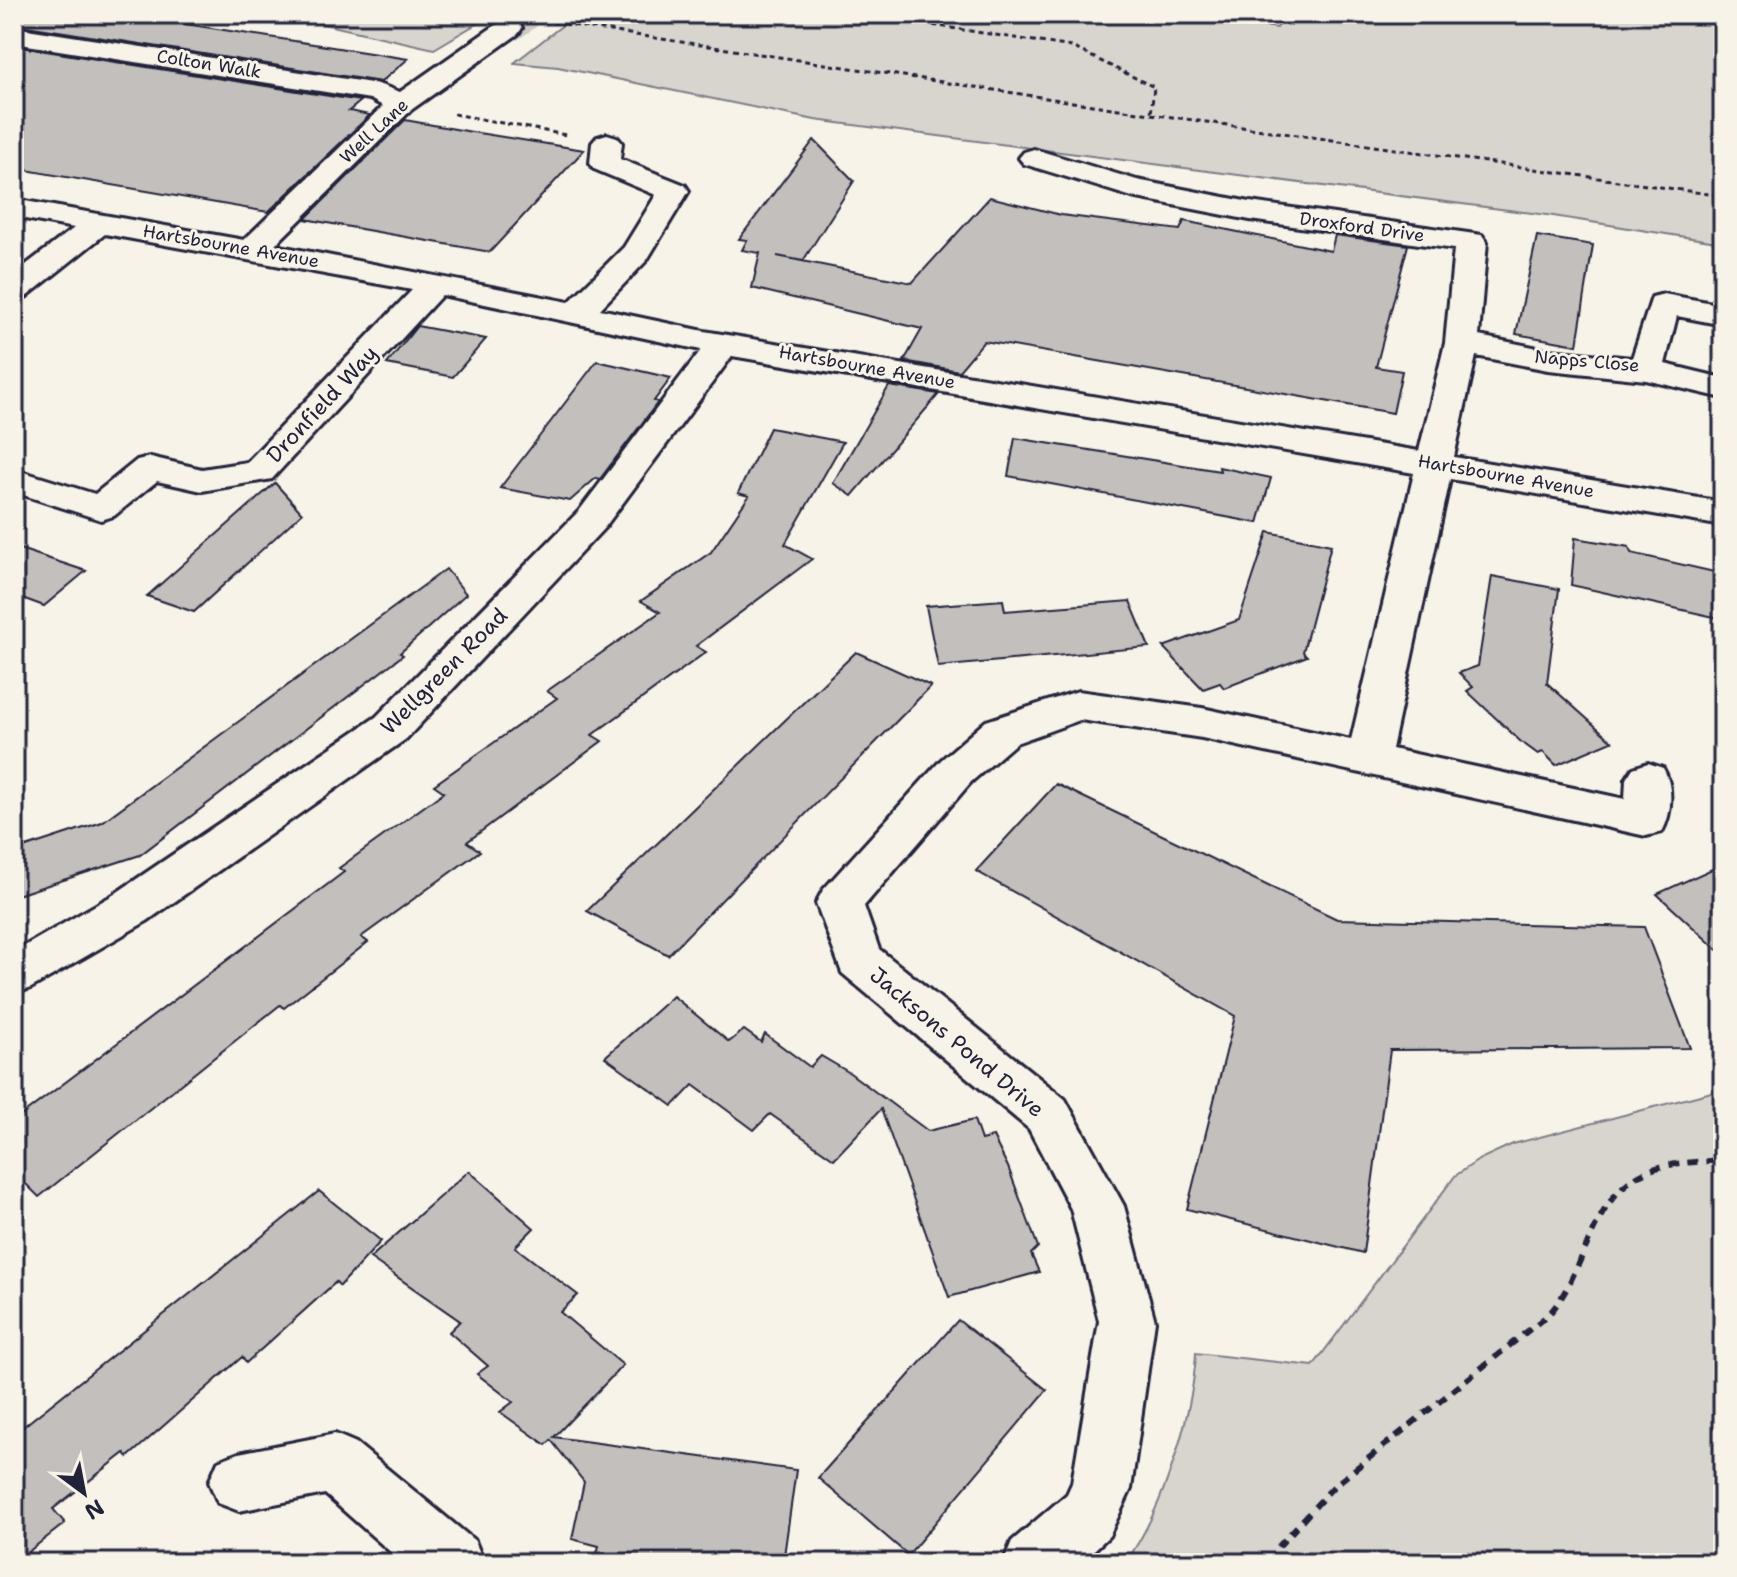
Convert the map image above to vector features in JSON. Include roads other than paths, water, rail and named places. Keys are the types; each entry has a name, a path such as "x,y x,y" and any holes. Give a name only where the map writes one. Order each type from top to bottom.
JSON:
{"street":[{"name":"Well Lane","path":"252,250 401,104 499,21"},
{"name":"Colton Walk","path":"14,35 378,92 401,104"},
{"path":"577,313 636,253 674,191 605,163 607,143"},
{"name":"Droxford Drive","path":"1034,158 1132,188 1235,208 1471,242 1462,343 1434,463"},
{"name":"Hartsbourne Avenue","path":"14,208 435,284 724,343 1723,514"},
{"path":"14,290 101,222"},
{"name":"Dronfield Way","path":"14,480 101,508 150,468 202,480 259,471 435,284"},
{"name":"Napps Close","path":"1462,343 1548,360 1646,370 1664,304 1718,314"},
{"name":"Wellgreen Road","path":"14,975 130,908 391,728 592,519 724,343"},
{"path":"1646,370 1723,388"},
{"path":"1368,759 1434,463"},
{"name":"Jacksons Pond Drive","path":"1034,1563 1088,1515 1101,1489 1127,1321 1097,1206 1047,1114 859,960 839,903 956,771 1001,732 1078,705 1202,723 1646,820 1648,779"},
{"path":"239,1482 335,1463 453,1563"}],"tunnel":[{"path":"509,28 529,14"}]}
